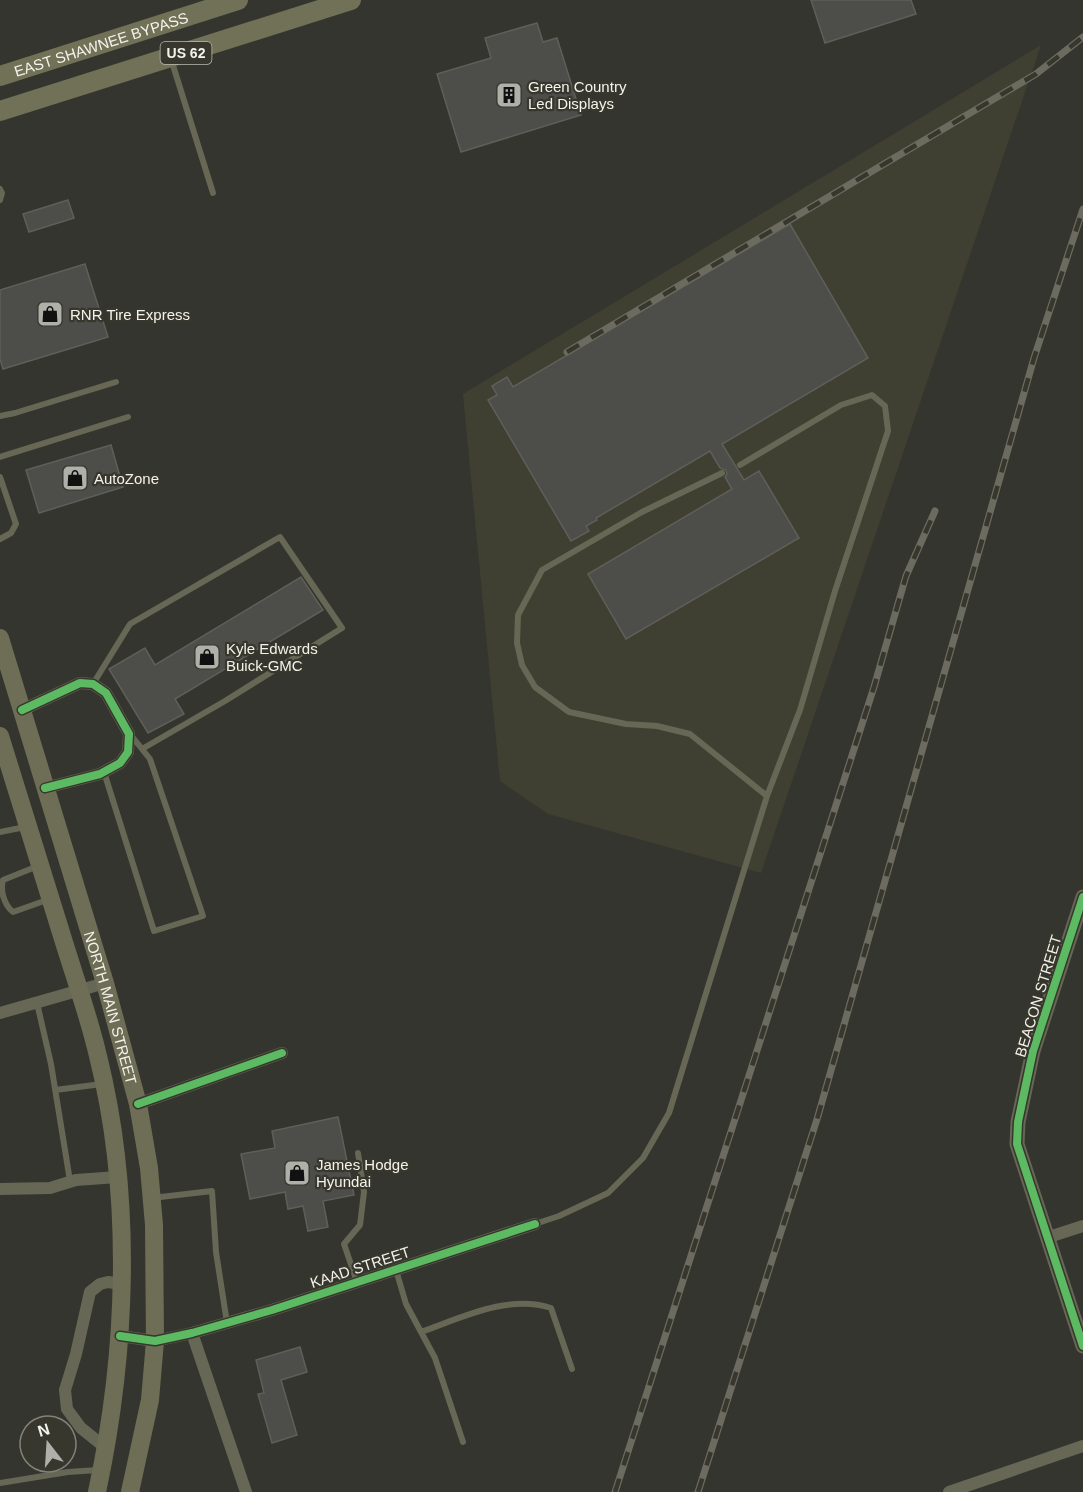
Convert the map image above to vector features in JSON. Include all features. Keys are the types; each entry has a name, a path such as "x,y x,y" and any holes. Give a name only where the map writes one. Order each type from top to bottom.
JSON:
{"highway":[{"name":"EAST SHAWNEE BYPASS","path":"0,76 238,0"},
{"name":"US 62","path":"0,111 351,0"}],"main road":[{"name":"NORTH MAIN STREET","path":"0,638 105,983 138,1104 154,1225 155,1341 150,1400 130,1492"},
{"name":"NORTH MAIN STREET","path":"0,736 3,757 51,898 99,1057 118,1177 120,1336 106,1448 97,1492"}],"street":[{"path":"22,710 80,683 93,684 106,693 129,734 128,752 120,763 104,771 45,788"},
{"name":"BEACON STREET","path":"1083,897 1033,1051 1018,1122 1017,1144 1083,1346"},
{"path":"0,1013 105,983"},
{"path":"138,1104 282,1053"},
{"path":"0,1189 50,1188 70,1181 118,1177"},
{"name":"KAAD STREET","path":"155,1341 227,1323 535,1224"},
{"path":"1049,1237 1083,1226"},
{"path":"106,1448 81,1428 67,1409 64,1390 76,1354 90,1292 100,1284 108,1282 121,1284"},
{"path":"192,1333 246,1492"},
{"path":"120,1336 155,1341"},
{"path":"949,1492 1083,1446"}],"lane":[{"path":"171,58 213,192"},
{"path":"0,189 0,200"},
{"path":"0,416 116,382"},
{"path":"535,1224 559,1216 608,1193 644,1158 669,1113 767,796 800,710 835,591 888,431 885,406 872,395 841,405 740,465"},
{"path":"0,457 128,417"},
{"path":"722,473 642,512 542,570 518,615 517,643 522,665 535,687 569,712 614,722 657,726 690,734 767,796"},
{"path":"0,477 16,524 11,533 0,539"},
{"path":"93,684 130,624 280,537 342,628 225,701 142,749"},
{"path":"104,771 154,931 203,916 150,759 129,734"},
{"path":"0,832 28,827"},
{"path":"40,865 3,880 0,888 8,908 13,912 51,898"},
{"path":"37,1003 56,1090 70,1181"},
{"path":"56,1090 104,1084"},
{"path":"357,1282 344,1244 360,1225 364,1192 358,1153"},
{"path":"152,1198 212,1191 216,1252 227,1323"},
{"path":"395,1269 406,1304 435,1359 463,1442"},
{"path":"421,1332 499,1306 538,1304 551,1308 572,1370"},
{"path":"0,1483 68,1472 102,1470"}],"shaded area":[{"path":"1041,45 761,873 548,814 500,781 463,394"}],"building":[{"path":"811,0 911,0 916,14 825,43"},
{"name":"Green Country Led Displays","path":"537,23 543,42 557,38 581,115 461,152 437,74 491,58 485,38"},
{"path":"68,200 74,218 29,232 23,214"},
{"path":"790,224 868,358 722,444 744,480 759,471 799,538 626,639 588,574 732,489 725,477 726,470 720,468 710,451 596,518 597,520 586,526 589,531 571,541 488,400 497,395 492,386 507,377 513,387"},
{"name":"RNR Tire Express","path":"85,264 108,337 3,369 0,359 0,290"},
{"name":"AutoZone","path":"111,445 123,487 39,513 26,470"},
{"name":"Kyle Edwards Buick-GMC","path":"301,577 323,610 175,699 184,714 148,733 109,669 145,648 155,665"},
{"name":"James Hodge Hyundai","path":"338,1117 354,1195 323,1201 328,1227 308,1231 303,1206 288,1209 285,1192 250,1199 241,1154 275,1148 272,1131"},
{"path":"300,1347 307,1372 281,1380 297,1435 272,1443 258,1394 264,1393 256,1360"}],"railway":[{"path":"567,352 1036,74 1083,37"},
{"path":"698,1492 818,1116 1034,358 1083,209"},
{"path":"615,1492 874,687 906,576 935,511"}],"cycle path":[{"path":"22,710 80,683 93,684 106,693 129,734 128,752 120,763 100,774 45,788"},
{"path":"1083,897 1033,1051 1018,1122 1017,1144 1083,1346"},
{"path":"138,1104 282,1053"},
{"path":"120,1336 155,1341 192,1333 272,1310 535,1224"}],"place":[{"name":"Green Country Led Displays","path":"509,95"},
{"name":"RNR Tire Express","path":"50,314"},
{"name":"AutoZone","path":"75,478"},
{"name":"Kyle Edwards Buick-GMC","path":"207,657"},
{"name":"James Hodge Hyundai","path":"297,1173"}]}
